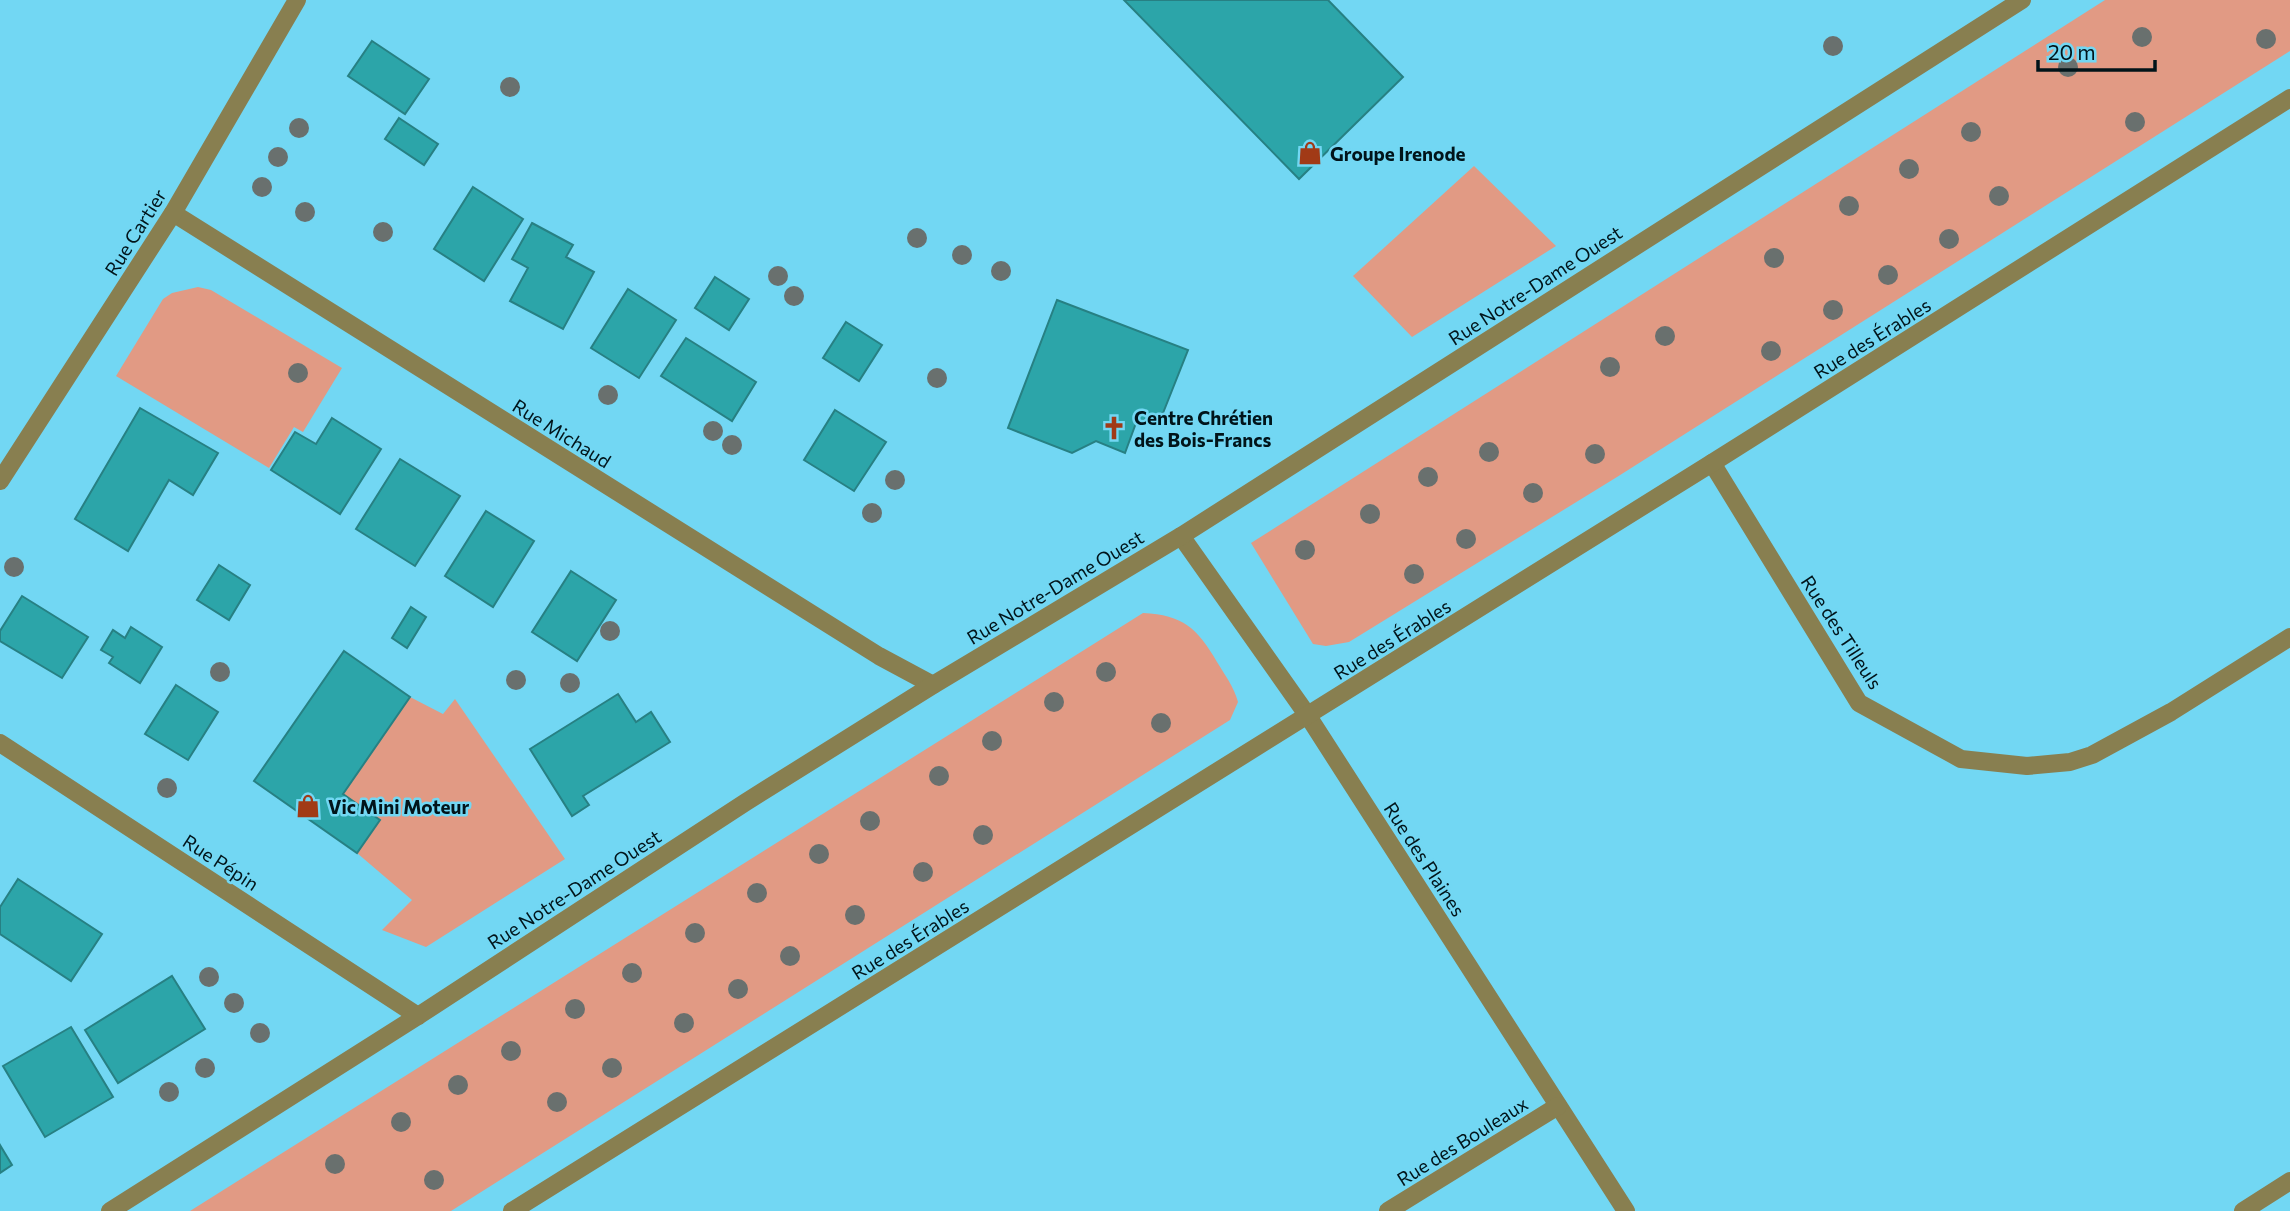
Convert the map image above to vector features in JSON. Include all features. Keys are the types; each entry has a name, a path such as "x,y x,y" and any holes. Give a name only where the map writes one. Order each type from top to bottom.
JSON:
{"street":[{"name":"Rue Cartier","path":"0,481 173,213 297,0"},
{"name":"Rue Notre-Dame Ouest","path":"110,1211 418,1016 718,820 933,685 1181,536 2022,0"},
{"name":"Rue des Érables","path":"512,1211 1308,716 2290,98"},
{"name":"Rue Michaud","path":"173,213 879,656 933,685"},
{"name":"Rue des Tilleuls","path":"1712,463 1859,704 1961,759 2027,766 2070,762 2092,755 2171,712 2290,637"},
{"name":"Rue des Plaines","path":"1181,536 1308,716 1626,1211"},
{"name":"Rue Pépin","path":"0,743 418,1016"},
{"name":"Rue des Bouleaux","path":"1388,1211 1558,1106"},
{"path":"2243,1211 2290,1181"}],"shaded area":[{"path":"2105,0 2290,0 2290,51 1617,477 1349,642 1326,646 1313,644 1251,543"},
{"path":"1474,166 1556,246 1412,337 1353,276"},
{"path":"198,287 211,290 342,368 303,432 294,427 269,468 116,376 163,299 172,293"},
{"path":"1143,613 1179,620 1203,640 1229,681 1238,702 1230,720 451,1211 190,1211"},
{"path":"410,697 443,714 455,699 565,859 426,947 382,930 412,900 357,853 343,794"}],"building":[{"path":"1124,0 1328,0 1403,77 1299,179"},
{"path":"372,41 429,79 405,114 348,76"},
{"path":"399,118 438,144 424,165 385,139"},
{"path":"473,187 523,219 484,281 434,249"},
{"path":"532,223 573,245 566,257 594,272 563,329 510,301 528,268 512,259"},
{"path":"715,277 749,299 729,330 695,308"},
{"path":"628,289 676,320 639,378 591,348"},
{"path":"1057,300 1188,350 1163,413 1136,423 1125,453 1096,441 1072,453 1008,428"},
{"path":"846,322 882,345 859,381 823,358"},
{"path":"686,338 756,382 732,421 661,376"},
{"path":"140,408 218,453 193,495 169,480 128,551 75,519"},
{"path":"835,410 886,442 854,491 804,460"},
{"path":"332,418 381,449 340,514 271,470 295,432 316,444"},
{"path":"400,459 460,496 415,566 356,529"},
{"path":"486,511 534,541 493,607 445,576"},
{"path":"219,565 250,585 229,620 197,600"},
{"path":"571,571 616,600 577,661 532,632"},
{"path":"22,596 88,637 62,678 0,641 0,631"},
{"path":"411,607 426,617 407,648 392,638"},
{"path":"131,627 162,647 140,683 109,663 113,657 101,650 113,630 125,638"},
{"path":"344,651 410,697 343,794 380,820 357,853 254,781"},
{"path":"176,685 218,712 188,760 145,734"},
{"path":"618,694 636,722 651,712 670,742 583,796 589,805 572,816 530,749"},
{"path":"18,879 102,934 71,981 0,934 0,907"},
{"path":"172,976 205,1029 118,1083 85,1030"},
{"path":"71,1027 113,1097 45,1137 3,1066"},
{"path":"0,1145 12,1165 0,1173"}],"place":[{"name":"Groupe Irenode","path":"1310,153"},
{"name":"Centre Chrétien des Bois-Francs","path":"1114,428"},
{"name":"Vic Mini Moteur","path":"308,806"}]}
